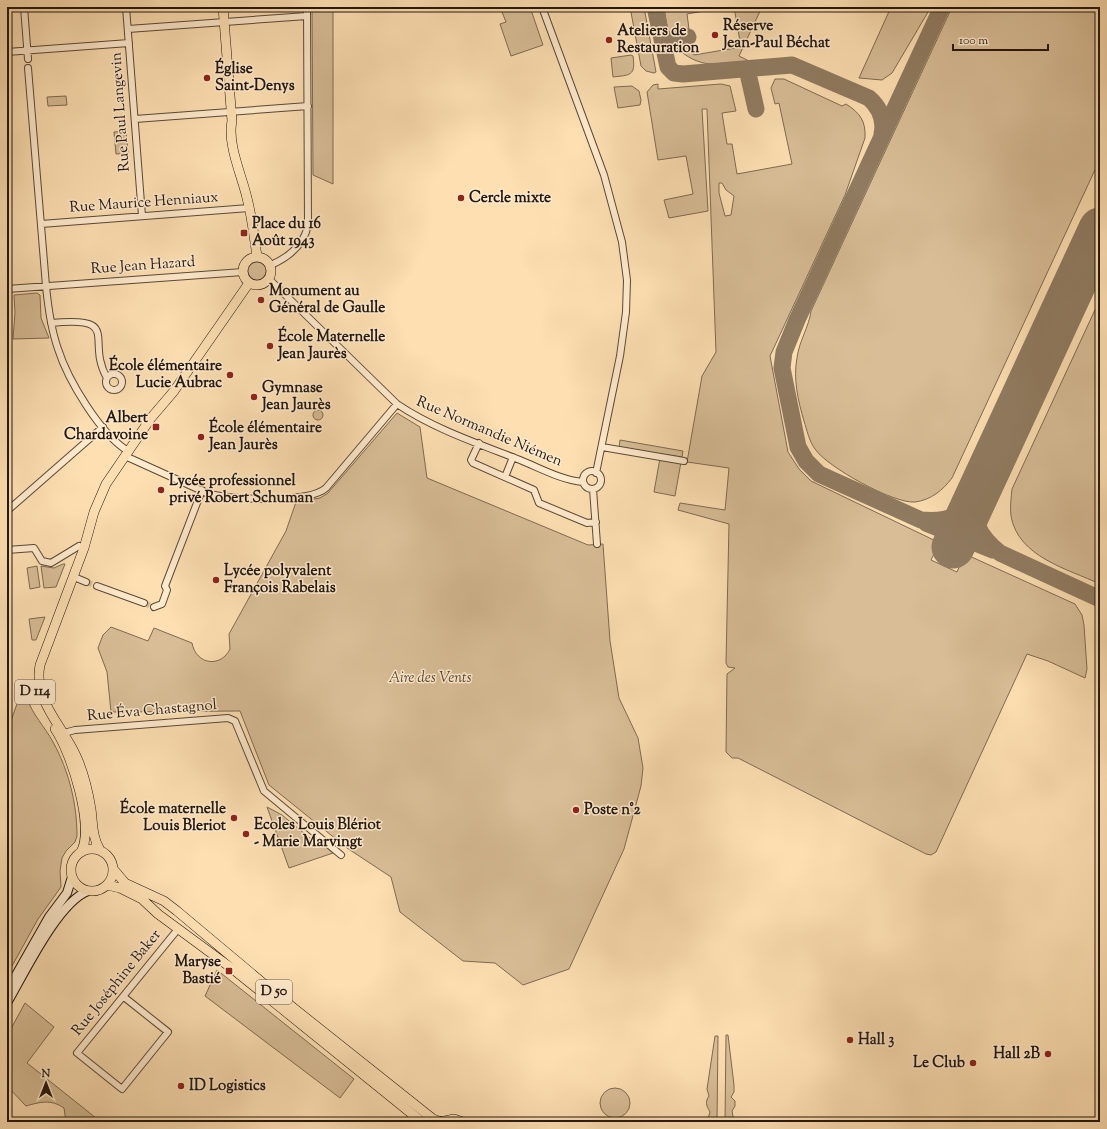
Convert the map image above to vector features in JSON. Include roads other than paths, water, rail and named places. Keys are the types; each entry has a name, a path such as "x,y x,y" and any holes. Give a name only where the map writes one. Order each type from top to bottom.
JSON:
{"main road":[{"path":"223,7 232,116 236,126 239,149 237,159 239,176 249,208 257,256"},
{"path":"257,256 264,258 270,265 271,273 269,279 261,284 249,283 243,272 246,262 257,256"},
{"name":"D 114","path":"81,852 85,839 78,782 65,747 38,702 33,674 38,655 79,546 87,531 100,496 126,454 151,418 174,391 249,283"},
{"name":"D 114","path":"87,531 84,548 38,675 43,700 64,733 76,756 85,780 92,814 94,838 100,850"},
{"path":"7,991 49,917 67,893 72,877 71,865 73,860 81,852 90,848 100,850 111,860 114,870 110,881 107,885 96,891 88,891 78,895 61,913 7,1003"},
{"name":"D 50","path":"114,870 125,883 164,901 177,911 350,1054 433,1119 441,1122"},
{"path":"72,877 81,888 88,891"},
{"name":"D 50","path":"107,885 120,888 136,895 178,929 234,970 422,1122"},
{"path":"441,1122 454,1119 463,1122"}],"street":[{"path":"24,7 28,59"},
{"name":"Rue Paul Langevin","path":"126,7 142,216"},
{"path":"270,265 289,255 300,244 307,230 309,221 307,7"},
{"path":"542,7 604,175 622,242 627,280 624,330 596,473"},
{"path":"128,29 307,16"},
{"path":"7,52 129,43"},
{"path":"28,68 46,286 51,323 57,348 66,369 83,400 126,454 218,496 264,499 291,497 323,491 397,404"},
{"path":"135,118 232,116 308,106"},
{"name":"Rue Maurice Henniaux","path":"41,224 249,208"},
{"name":"Rue Jean Hazard","path":"7,289 243,272"},
{"name":"Rue Normandie Niémen","path":"269,279 397,404 427,422 571,481 583,482"},
{"path":"51,323 83,321 94,327 99,335 102,369 107,378"},
{"path":"7,511 103,427"},
{"path":"479,443 471,460 473,463 534,490 539,503 587,523 596,522"},
{"path":"602,447 684,461"},
{"path":"505,477 513,457"},
{"path":"588,472 596,473 600,477 600,483 597,488 588,488 583,482 584,476 588,472"},
{"path":"593,489 598,544"},
{"path":"154,607 162,604 167,590 165,586 202,490"},
{"path":"7,550 34,548 42,561 51,563 79,546"},
{"path":"74,577 86,582"},
{"path":"96,586 144,603"},
{"name":"Rue Éva Chastagnol","path":"64,733 75,730 228,718 235,721 264,791 341,855"},
{"name":"Rue Joséphine Baker","path":"124,996 168,1032 122,1089 77,1053 178,929"}],"tunnel":[{"path":"86,582 97,586"},
{"path":"144,603 154,607"}],"place":[{"name":"Réserve Jean-Paul Béchat","path":"715,35"},
{"name":"Ateliers de Restauration","path":"609,40"},
{"name":"Église Saint-Denys","path":"207,78"},
{"name":"Cercle mixte","path":"461,198"},
{"name":"Place du 16 Août 1943","path":"244,233"},
{"name":"Monument au Général de Gaulle","path":"261,300"},
{"name":"École Maternelle Jean Jaurès","path":"270,346"},
{"name":"École élémentaire Lucie Aubrac","path":"230,375"},
{"name":"Gymnase Jean Jaurès","path":"254,397"},
{"name":"Albert Chardavoine","path":"156,427"},
{"name":"École élémentaire Jean Jaurès","path":"201,437"},
{"name":"Lycée professionnel privé Robert Schuman","path":"161,490"},
{"name":"Lycée polyvalent François Rabelais","path":"216,580"},
{"name":"Poste n°2","path":"576,810"},
{"name":"École maternelle Louis Bleriot","path":"234,818"},
{"name":"Ecoles Louis Blériot - Marie Marvingt","path":"246,834"},
{"name":"Maryse Bastié","path":"229,971"},
{"name":"Hall 3","path":"850,1040"},
{"name":"Hall 2B","path":"1048,1054"},
{"name":"Le Club","path":"973,1063"},
{"name":"ID Logistics","path":"181,1086"}],"park label":[{"name":"Aire des Vents","path":"430,678"}]}
